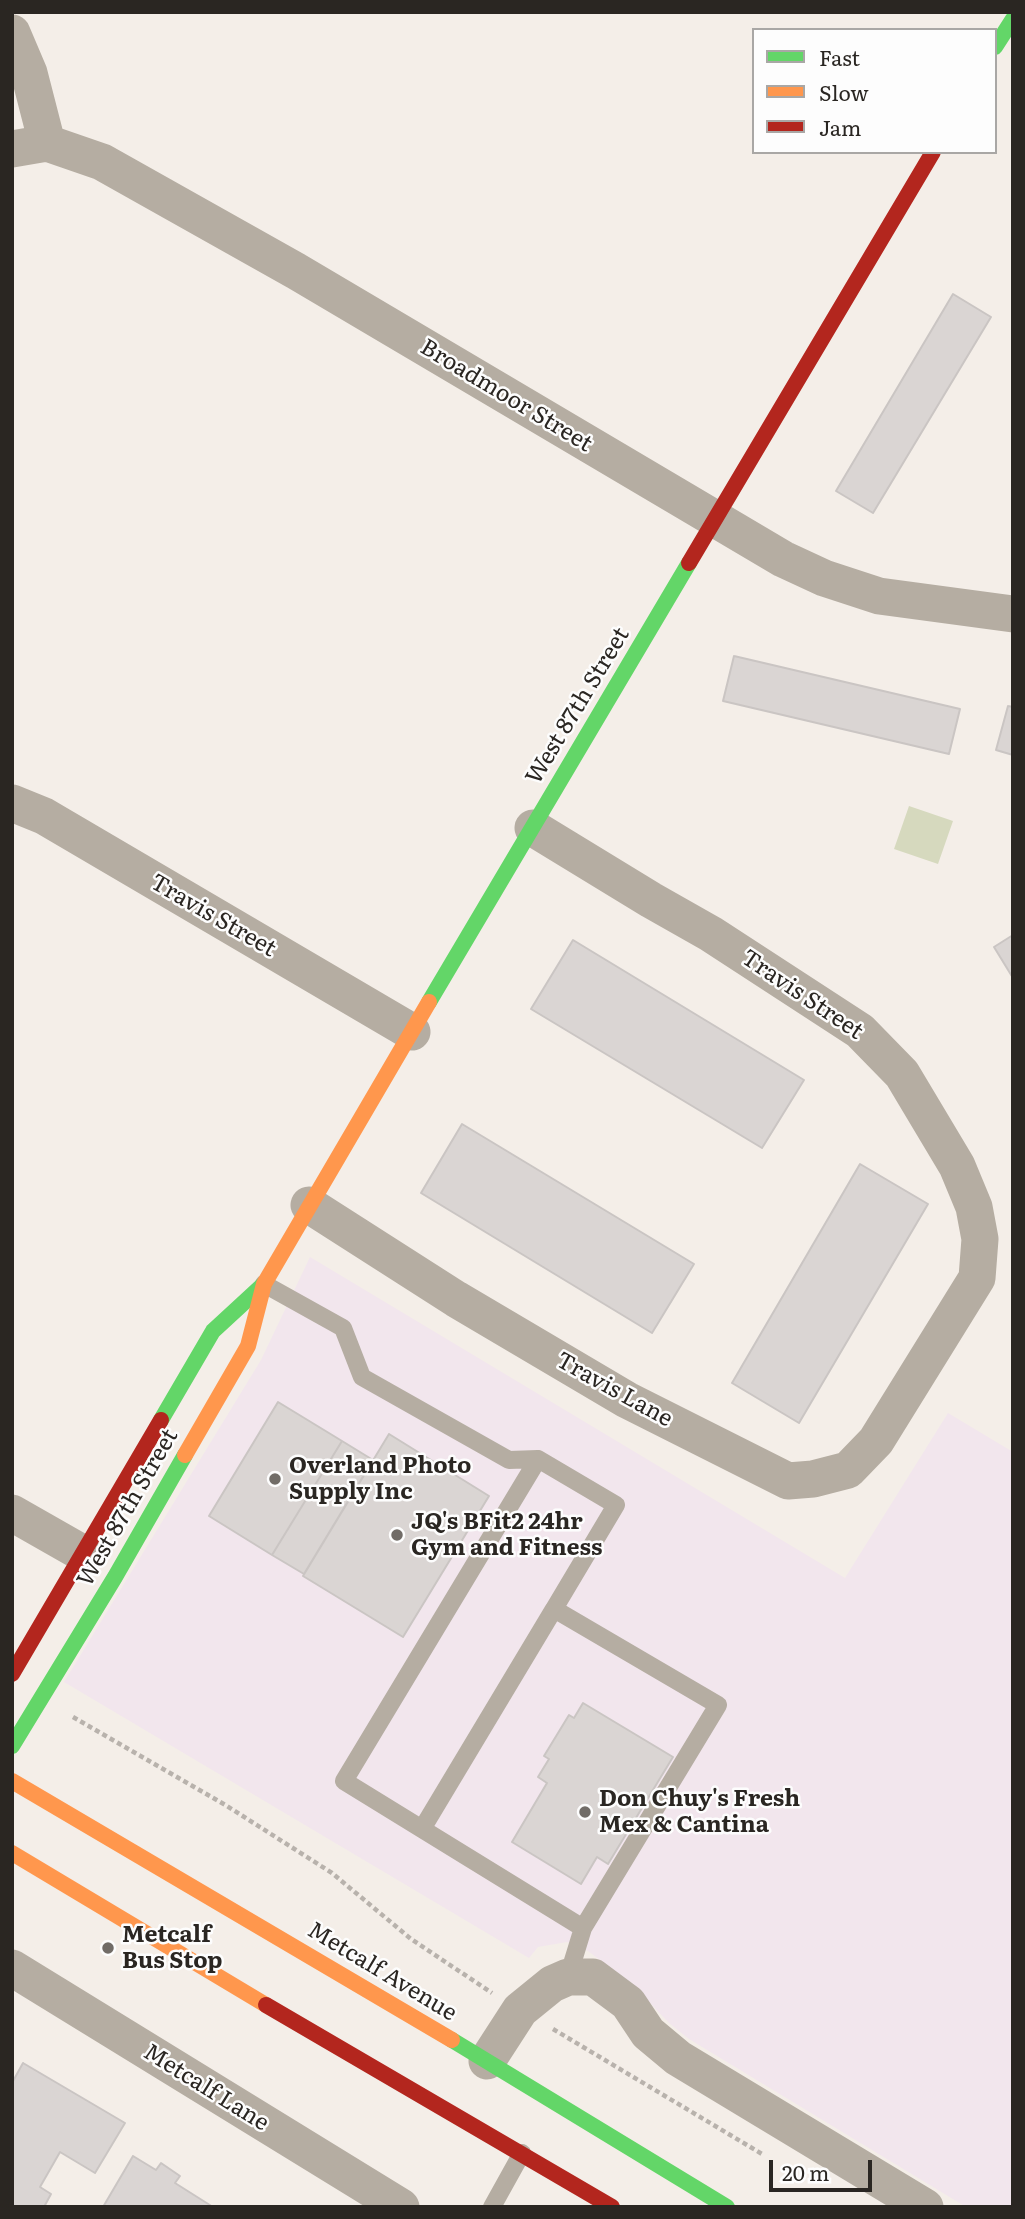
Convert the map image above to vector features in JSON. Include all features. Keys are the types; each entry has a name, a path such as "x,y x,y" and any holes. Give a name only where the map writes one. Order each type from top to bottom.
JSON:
{"street":[{"path":"997,44 1013,19"},
{"path":"12,33 30,74 30,146"},
{"name":"Broadmoor Street","path":"30,146 102,162 307,278 783,559 835,582 879,596 1013,614"},
{"name":"West 87th Street","path":"12,1746 248,1346 264,1284 309,1205 932,154"},
{"name":"Travis Street","path":"12,803 44,816 412,1032"},
{"name":"Travis Street","path":"533,828 711,934 860,1031 902,1074 957,1166 974,1207 980,1239 977,1278 906,1392"},
{"name":"Travis Lane","path":"309,1205 456,1299 627,1400 788,1482 848,1470 876,1441 906,1392"},
{"name":"West 87th Street","path":"12,1674 213,1331 264,1284"},
{"path":"12,1513 84,1554"},
{"name":"Metcalf Avenue","path":"12,1781 487,2061 727,2207"},
{"path":"12,1853 612,2207"},
{"name":"Metcalf Lane","path":"12,1969 401,2207"},
{"path":"487,2061 520,2010 552,1984 568,1977 593,1977 628,2003 648,2033 678,2057 925,2207"}],"lane":[{"path":"264,1284 343,1328 362,1377 509,1460 538,1459 616,1505 422,1829"},
{"path":"538,1459 344,1781 583,1928"},
{"path":"554,1608 718,1705 583,1928 568,1977"},
{"path":"492,2207 522,2153"}],"path":[{"path":"41,1700 215,1799 332,1872 411,1939 500,1998"},
{"path":"548,2026 769,2158"}],"shaded area":[{"path":"310,1257 845,1578 948,1413 1013,1452 1013,2207 966,2207 689,2039 669,2023 633,1985 588,1951 567,1942 538,1947 529,1958 64,1682 261,1360"}],"green space":[{"path":"909,806 953,821 938,864 894,849"}],"building":[{"path":"953,294 991,317 873,513 836,491"},
{"path":"734,656 960,709 949,754 723,701"},
{"path":"1008,706 1013,707 1013,755 996,750"},
{"path":"1013,935 1013,978 994,947"},
{"path":"573,940 804,1080 762,1148 531,1009"},
{"path":"462,1124 694,1264 652,1333 421,1193"},
{"path":"860,1164 928,1204 799,1423 732,1383"},
{"name":"Overland Photo Supply Inc","path":"278,1402 342,1441 272,1555 209,1516"},
{"name":"JQ's BFit2 24hr Gym and Fitness","path":"389,1434 489,1496 403,1637 303,1576"},
{"path":"342,1441 373,1460 304,1574 272,1555"},
{"name":"Don Chuy's Fresh Mex & Cantina","path":"583,1703 673,1757 608,1864 597,1857 581,1884 512,1842 547,1783 538,1777 549,1759 544,1756 569,1715 574,1718"},
{"path":"23,2063 125,2123 95,2173 60,2152 40,2187 51,2194 44,2207 12,2207 12,2083"},
{"path":"133,2156 156,2170 161,2163 180,2176 175,2183 213,2207 103,2207"}],"traffic: fast":[{"path":"997,44 1013,19"},
{"path":"429,1002 689,563"},
{"path":"161,1420 213,1331 264,1284"},
{"path":"12,1746 115,1577 185,1455"},
{"path":"452,2040 727,2207"}],"traffic: slow":[{"path":"185,1455 248,1346 264,1284 429,1002"},
{"path":"12,1781 452,2040"},
{"path":"12,1853 266,2005"}],"traffic: jam":[{"path":"689,563 932,154"},
{"path":"12,1674 161,1420"},
{"path":"266,2005 612,2207"}],"place":[{"name":"Overland Photo Supply Inc","path":"275,1479"},
{"name":"JQ's BFit2 24hr Gym and Fitness","path":"397,1535"},
{"name":"Don Chuy's Fresh Mex & Cantina","path":"585,1812"},
{"name":"Metcalf Bus Stop","path":"108,1948"}]}
